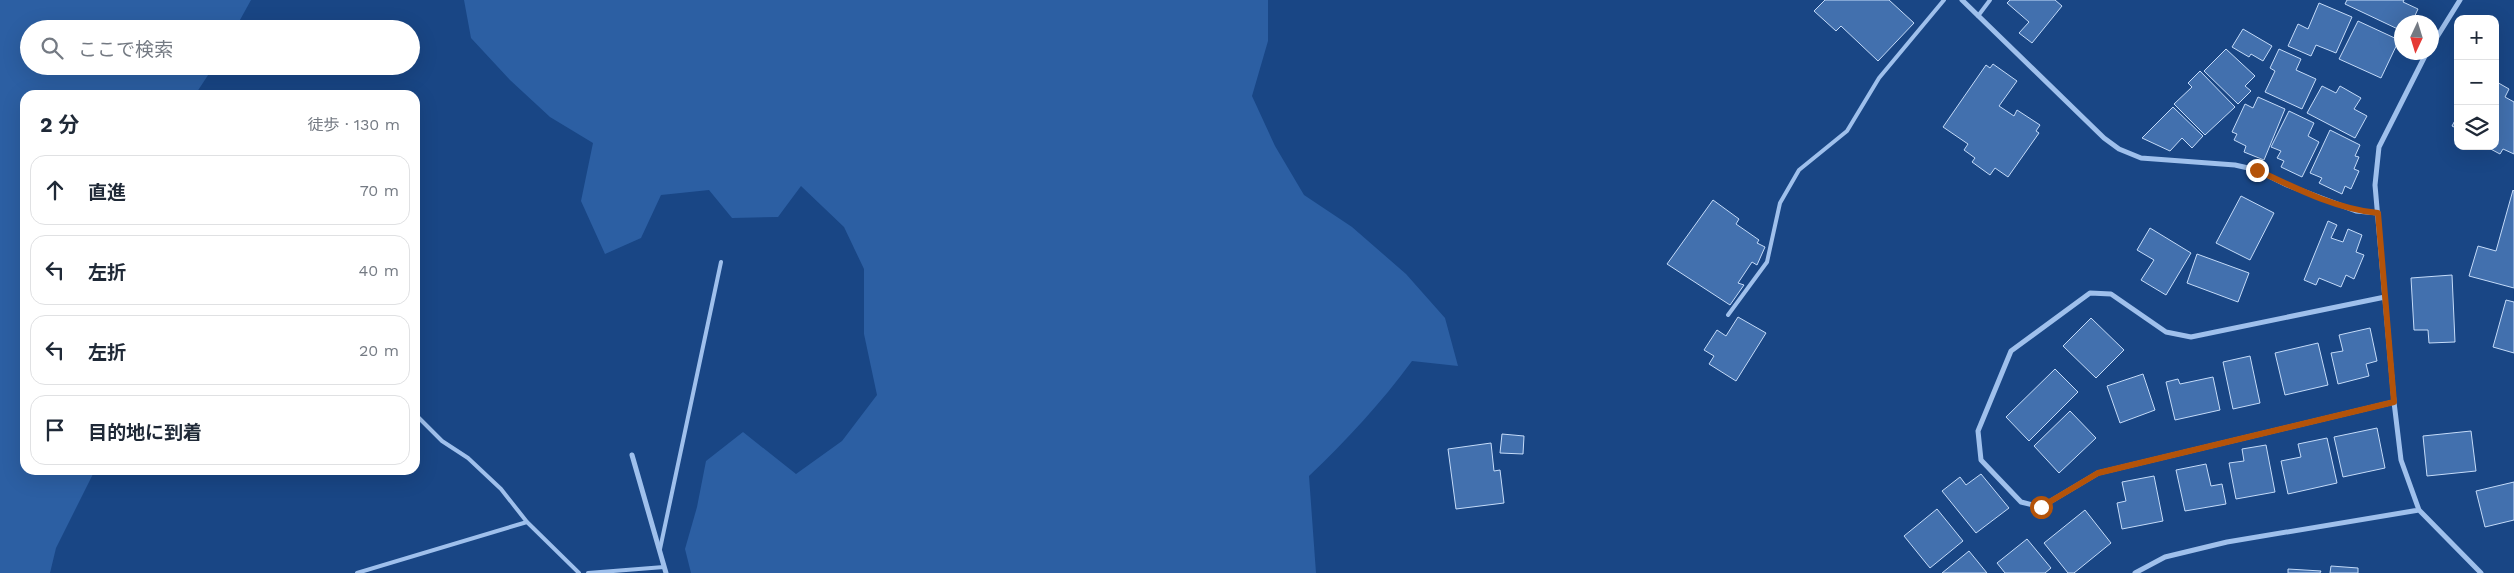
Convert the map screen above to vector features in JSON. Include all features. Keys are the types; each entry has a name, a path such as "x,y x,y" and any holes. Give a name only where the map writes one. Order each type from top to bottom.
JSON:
{"street":[{"path":"1962,0 2104,138 2119,149 2141,158 2235,165 2257,170 2287,185 2356,211 2378,213"},
{"path":"2439,34 2460,0"},
{"path":"2422,60 2379,147 2375,185 2394,402 2401,460 2419,510 2481,573"},
{"path":"2385,297 2191,337 2166,332 2111,294 2090,293 2011,351 1978,431 1981,460 2021,502 2041,507 2098,473 2394,402"},
{"path":"632,456 665,570"},
{"path":"2135,573 2166,557 2228,542 2419,510"}],"lane":[{"path":"1728,315 1767,262 1780,203 1799,170 1847,131 1879,78 1944,0"},
{"path":"1978,16 1990,0"},
{"path":"659,553 721,262"},
{"path":"420,419 442,441 468,458 501,489 527,522 579,573"},
{"path":"357,573 527,522"},
{"path":"588,573 665,570"}],"shaded area":[{"path":"0,0 251,0 240,20 20,20 20,75 208,75 198,90 20,90 20,475 92,475 56,548 50,573 0,573"},
{"path":"464,0 1268,0 1268,41 1252,96 1275,146 1304,195 1352,227 1406,274 1445,318 1458,366 1412,361 1363,421 1309,476 1316,573 691,573 685,549 697,507 706,461 743,432 796,474 842,441 877,395 864,334 864,269 844,227 801,186 778,217 732,218 709,190 661,195 641,238 605,254 581,201 593,143 550,117 510,80 471,38"}],"building":[{"path":"1825,0 1889,0 1914,23 1878,61 1841,26 1836,31 1814,11"},
{"path":"2010,0 2055,0 2062,6 2032,43 2019,33 2029,22 2007,3"},
{"path":"2347,0 2404,0 2403,2 2418,9 2415,15 2394,15 2394,27 2345,4"},
{"path":"2319,3 2352,17 2336,53 2316,45 2311,56 2288,46 2298,24 2308,29"},
{"path":"2358,21 2394,38 2394,51 2381,78 2339,59"},
{"path":"2243,29 2272,46 2263,61 2251,54 2249,57 2232,47"},
{"path":"2226,49 2255,76 2245,86 2251,91 2238,104 2204,71"},
{"path":"2279,49 2301,59 2296,70 2316,79 2302,109 2265,92 2275,71 2270,68"},
{"path":"1993,64 2017,81 1999,106 2014,116 2017,110 2040,125 2036,131 2039,133 2008,177 1995,168 1990,175 1972,162 1975,158 1964,150 1968,144 1943,127 1986,65 1990,68"},
{"path":"2200,71 2235,107 2205,135 2174,104 2192,87 2188,83"},
{"path":"2499,83 2509,89 2505,97 2514,102 2514,154 2503,149 2500,154 2492,150 2499,150"},
{"path":"2322,86 2336,93 2340,86 2361,98 2354,109 2367,116 2355,138 2307,113"},
{"path":"2258,97 2285,109 2264,160 2244,152 2246,146 2234,140 2237,134 2232,132 2245,104 2253,108"},
{"path":"2173,107 2203,136 2192,148 2182,138 2170,151 2142,138"},
{"path":"2289,111 2314,123 2308,136 2319,142 2302,177 2281,167 2284,161 2277,158 2281,151 2271,147"},
{"path":"2330,130 2360,145 2355,156 2359,157 2354,169 2359,171 2351,189 2345,186 2342,194 2319,183 2322,178 2310,173"},
{"path":"2513,190 2514,288 2469,276 2478,246 2496,251"},
{"path":"2241,196 2274,213 2250,260 2216,243"},
{"path":"1713,200 1739,219 1736,224 1759,240 1757,243 1765,247 1757,265 1752,262 1738,283 1744,285 1730,305 1667,264"},
{"path":"2328,221 2337,225 2331,238 2343,242 2348,229 2362,235 2356,252 2364,255 2354,279 2346,275 2341,287 2319,278 2316,285 2304,280"},
{"path":"2150,228 2191,253 2166,295 2141,280 2154,260 2137,250"},
{"path":"2197,254 2249,273 2238,302 2187,283"},
{"path":"2452,275 2455,342 2429,343 2428,330 2414,330 2411,278"},
{"path":"2506,300 2514,302 2514,353 2493,347"},
{"path":"1738,317 1766,333 1736,381 1709,364 1714,356 1704,350 1717,330 1726,336"},
{"path":"2091,318 2124,350 2096,378 2063,346"},
{"path":"2370,328 2377,361 2366,364 2369,376 2338,384 2331,353 2343,351 2339,335"},
{"path":"2318,343 2328,385 2285,395 2275,353"},
{"path":"2250,356 2260,403 2233,409 2223,362"},
{"path":"2055,369 2078,392 2029,441 2006,417"},
{"path":"2143,374 2155,410 2120,423 2107,386"},
{"path":"2213,377 2220,410 2175,420 2166,382 2178,379 2180,384"},
{"path":"2070,411 2096,438 2059,473 2034,446"},
{"path":"2377,428 2385,468 2343,477 2334,437"},
{"path":"2471,431 2476,471 2427,476 2423,436"},
{"path":"1502,434 1524,436 1523,454 1500,453"},
{"path":"2327,438 2337,483 2288,494 2281,461 2301,457 2298,444"},
{"path":"1491,443 1494,471 1500,470 1504,503 1456,509 1448,449"},
{"path":"2266,445 2275,492 2236,499 2229,463 2244,461 2242,449"},
{"path":"2206,464 2211,486 2222,484 2226,504 2185,511 2176,470"},
{"path":"1981,474 2009,508 1976,533 1942,491 1960,477 1966,485"},
{"path":"2154,476 2163,521 2122,529 2117,503 2126,501 2122,482"},
{"path":"2514,482 2514,520 2485,527 2476,491"},
{"path":"1937,509 1963,541 1930,568 1904,536"},
{"path":"2085,510 2111,543 2074,573 2068,573 2044,543"},
{"path":"2027,539 2051,568 2045,573 2005,573 1997,563"},
{"path":"1969,551 1987,573 1942,573"},
{"path":"2331,566 2358,568 2358,573 2330,573"},
{"path":"2288,569 2321,571 2320,573 2288,573"}],"route":[{"path":"2041,507 2098,473 2394,402 2378,213 2356,211 2287,185 2257,170"}]}
